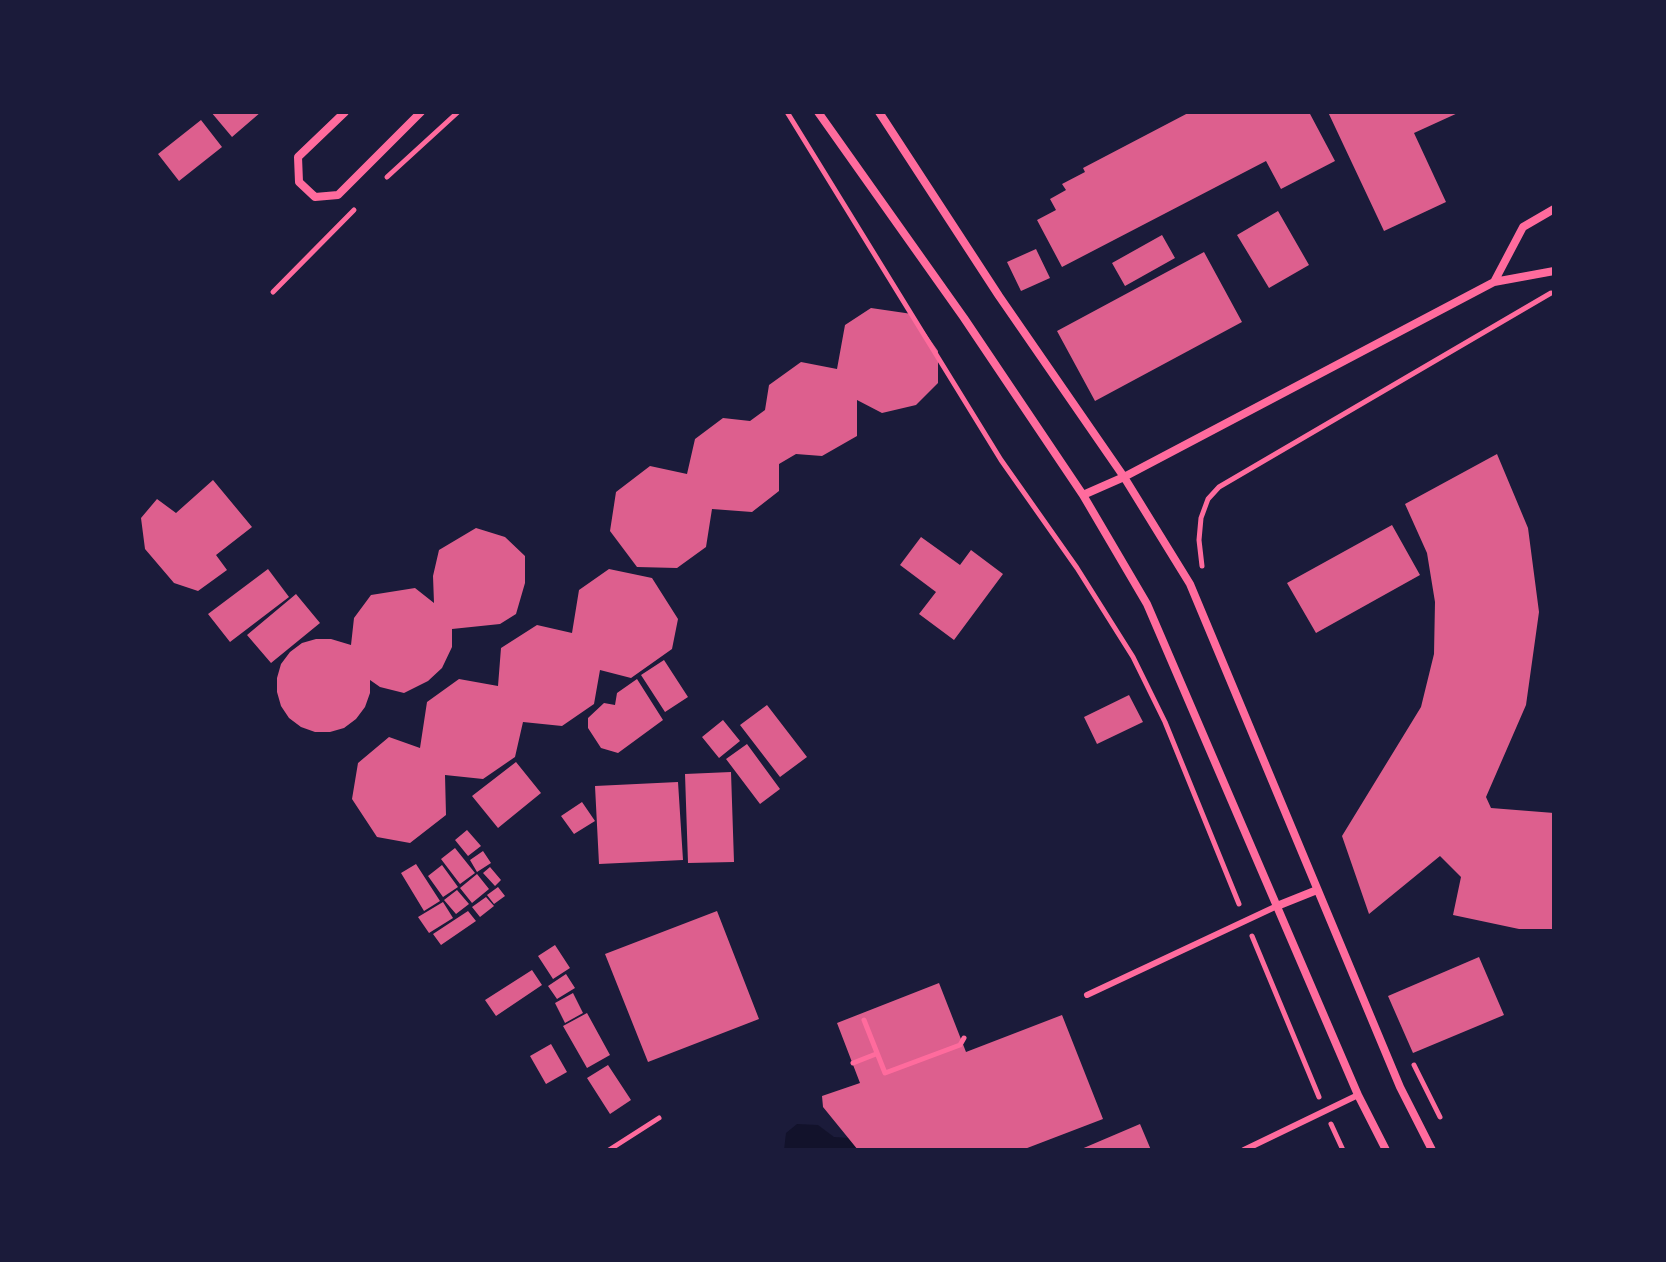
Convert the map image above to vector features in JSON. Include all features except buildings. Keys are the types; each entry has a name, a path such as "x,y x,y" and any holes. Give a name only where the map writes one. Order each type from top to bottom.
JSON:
{"street":[{"path":"345,112 298,157 299,182 315,197 338,195 421,112"},
{"path":"818,112 964,318 1083,495 1147,604 1358,1095 1386,1150"},
{"path":"879,112 999,296 1124,477 1190,584 1400,1087 1432,1150"},
{"path":"1494,282 1523,227 1554,209"},
{"path":"1083,495 1124,477 1494,282 1554,271"},
{"path":"1277,906 1317,890"}],"lane":[{"path":"1087,995 1277,906"},
{"path":"1244,1150 1358,1095"}],"path":[{"path":"378,185 458,112"},
{"path":"787,112 1001,460 1077,568 1133,657 1165,722 1343,1150"},
{"path":"273,292 357,207"},
{"path":"1207,578 1202,567 1199,540 1201,518 1208,499 1219,487 1554,291"},
{"path":"864,1020 885,1073"},
{"path":"885,1073 960,1045 964,1038"},
{"path":"853,1063 876,1054"},
{"path":"1411,1057 1443,1123"},
{"path":"885,1073 888,1065"},
{"path":"609,1150 659,1118"}],"shaded area":[{"path":"797,1124 818,1125 834,1137 850,1138 860,1150 784,1150 786,1133"}]}
